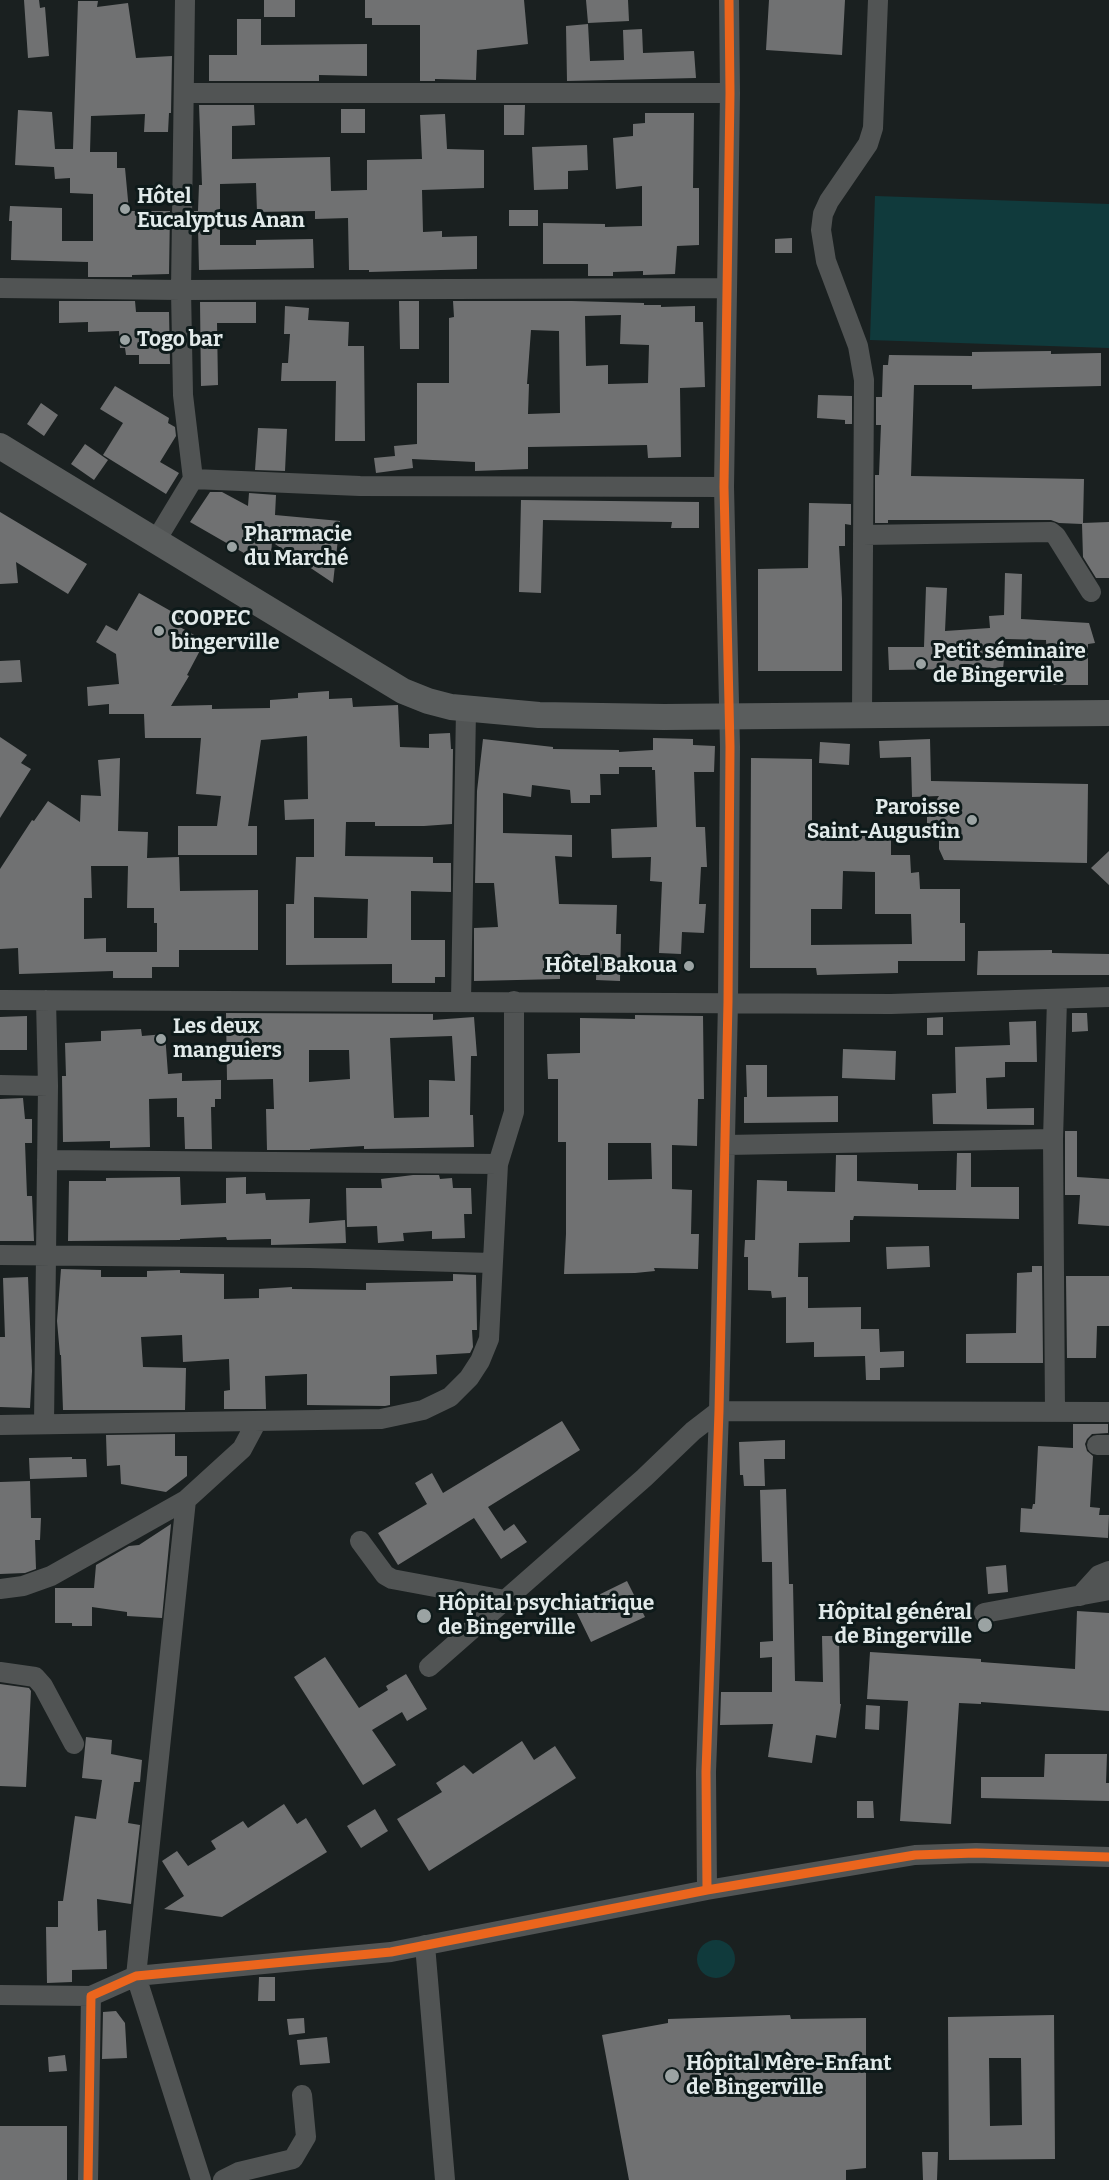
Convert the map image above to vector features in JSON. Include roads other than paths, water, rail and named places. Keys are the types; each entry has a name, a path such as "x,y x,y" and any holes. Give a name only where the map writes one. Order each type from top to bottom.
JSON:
{"main road":[{"path":"0,446 403,691 428,701 466,710 539,715 1109,713"}],"street":[{"path":"155,542 193,479 183,395 181,290 185,0"},
{"path":"707,1890 706,1772 719,1411 728,1002 729,716 724,487 730,93 729,0"},
{"path":"862,715 862,364 858,346 826,261 821,230 823,214 829,201 868,144 873,128 878,0"},
{"path":"184,93 730,93"},
{"path":"0,288 181,290 727,288"},
{"path":"193,479 360,486 724,487"},
{"path":"863,535 1051,532 1056,536 1091,592"},
{"path":"461,1001 466,710"},
{"path":"0,1000 891,1004 1109,997"},
{"path":"1055,1412 1053,1139 1057,999"},
{"path":"44,1424 48,1086 46,1000"},
{"path":"0,1425 381,1419 423,1410 450,1397 469,1378 480,1361 489,1339 498,1164 514,1112 514,1001"},
{"path":"0,1085 48,1086"},
{"path":"726,1145 1053,1139"},
{"path":"47,1160 498,1164"},
{"path":"0,1255 310,1258 492,1263"},
{"path":"429,1667 644,1478 693,1431 719,1411 1109,1412"},
{"path":"0,1589 23,1586 51,1576 186,1500 242,1449 257,1421"},
{"path":"186,1500 136,1976 201,2180"},
{"path":"360,1541 385,1575 392,1579 505,1600"},
{"path":"1080,1596 1099,1575 1109,1571"},
{"path":"984,1613 1109,1590"},
{"path":"0,1672 34,1677 43,1686 74,1744"},
{"path":"0,1995 91,1996 136,1976 391,1952 707,1890 915,1855 976,1853 1109,1857"},
{"path":"425,1945 445,2180"},
{"path":"88,2180 91,1996"},
{"path":"223,2180 239,2172 293,2160 306,2137 302,2095"}],"place":[{"name":"Hôtel Eucalyptus Anan","path":"125,209"},
{"name":"Togo bar","path":"125,340"},
{"name":"Pharmacie du Marché","path":"232,547"},
{"name":"CO0PEC bingerville","path":"159,631"},
{"name":"Petit séminaire de Bingervile","path":"921,664"},
{"name":"Paroisse Saint-Augustin","path":"972,820"},
{"name":"Hôtel Bakoua","path":"689,966"},
{"name":"Les deux manguiers","path":"161,1039"},
{"name":"Hôpital psychiatrique de Bingerville","path":"424,1616"},
{"name":"Hôpital général de Bingerville","path":"985,1625"},
{"name":"Hôpital Mère-Enfant de Bingerville","path":"672,2076"}]}
